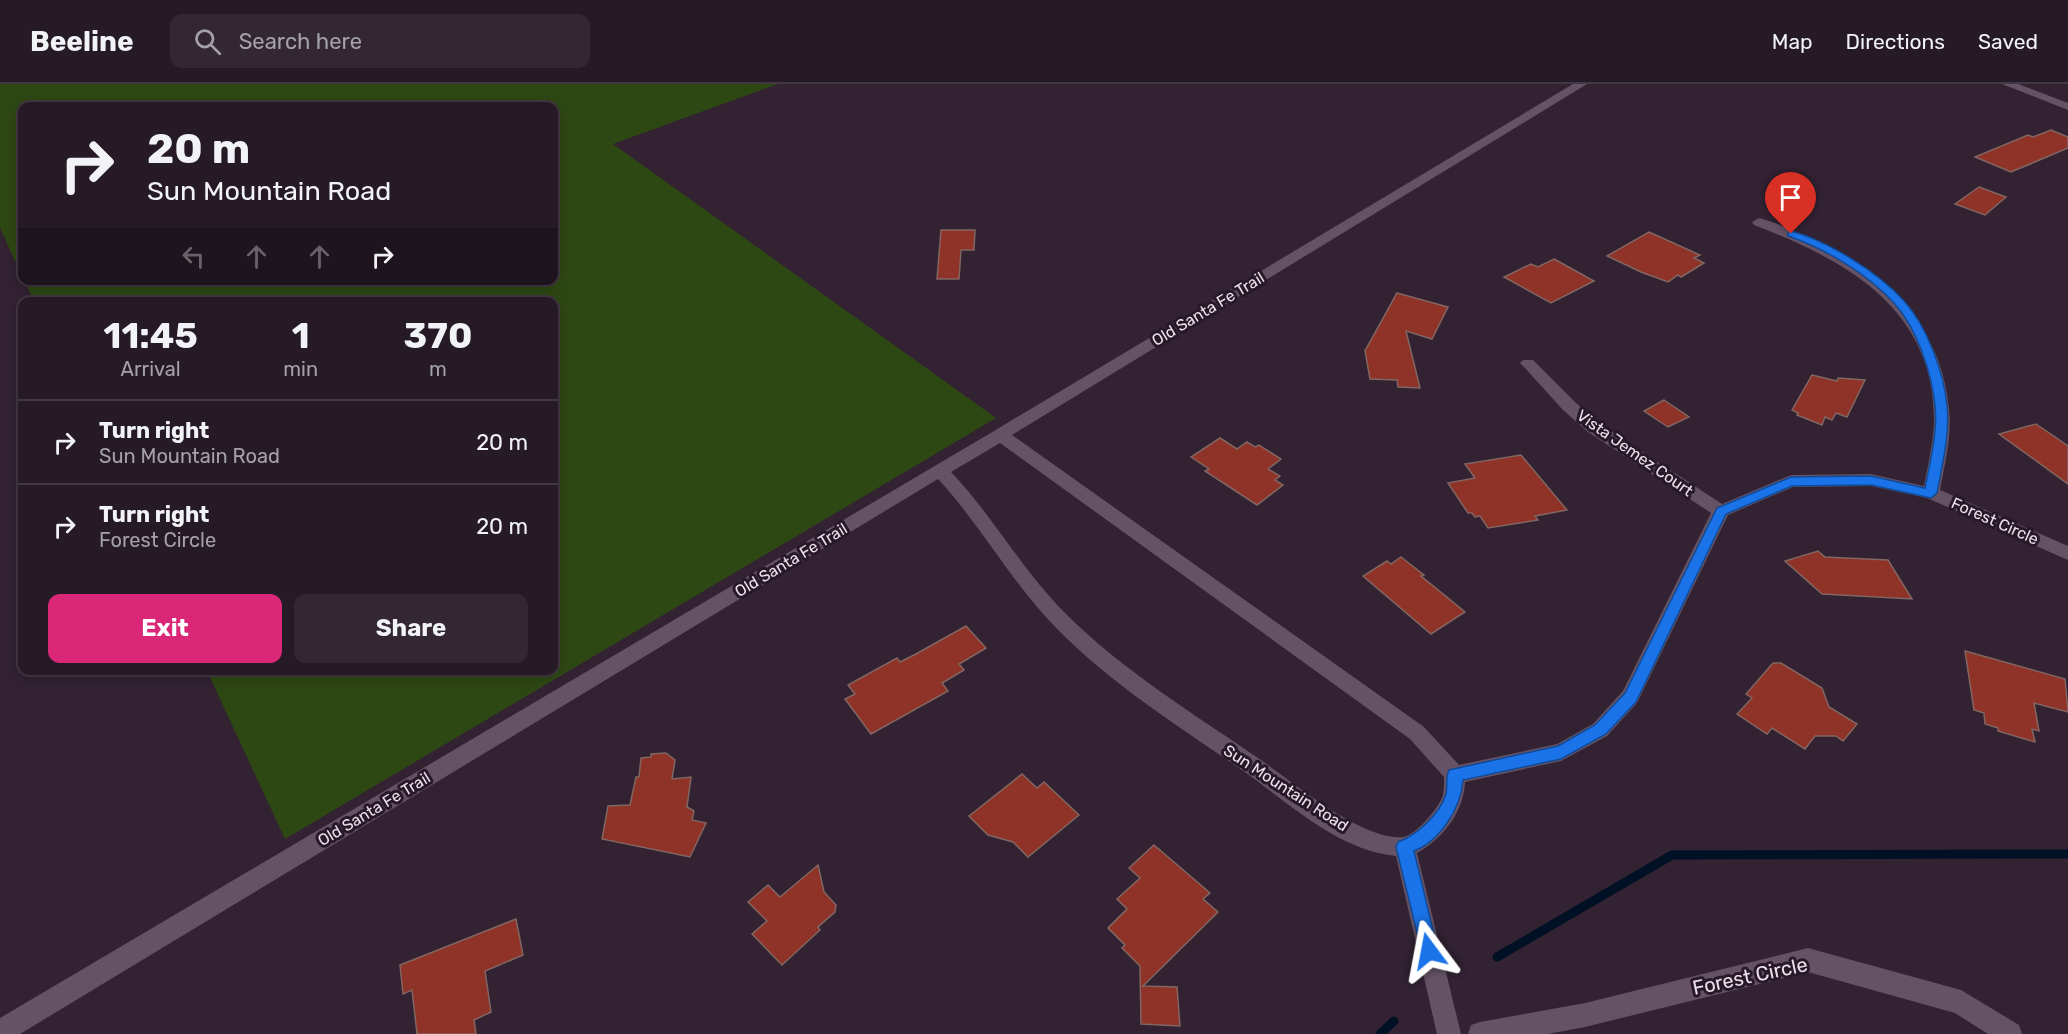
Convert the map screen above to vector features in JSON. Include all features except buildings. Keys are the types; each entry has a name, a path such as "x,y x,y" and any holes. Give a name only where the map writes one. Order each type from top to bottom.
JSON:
{"street":[{"name":"Old Santa Fe Trail","path":"0,1032 940,471 1581,84"},
{"path":"2008,84 2068,107"},
{"path":"1759,222 1807,239 1844,259 1878,282 1901,304 1934,367 1942,408 1939,448 1931,493"},
{"name":"Vista Jemez Court","path":"1527,363 1594,428 1721,511"},
{"path":"1000,435 1379,703 1417,733 1455,775 1454,797 1435,825 1420,841 1404,847 1449,1034"},
{"name":"Sun Mountain Road","path":"940,471 959,490 1029,587 1060,620 1111,665 1170,711 1326,817 1378,843 1404,847"},
{"name":"Forest Circle","path":"1721,511 1791,481 1871,480 1931,493 2068,553"},
{"path":"1455,775 1561,752 1600,730 1630,697 1721,511"},
{"name":"Forest Circle","path":"1480,1034 1585,1015 1808,960 1961,1002 2010,1034"}],"green space":[{"path":"0,84 778,84 613,144 996,418 285,839 209,675 558,675 558,297 32,297 27,285 558,285 558,102 18,102 18,267 0,228"}],"waterway":[{"path":"1497,957 1672,855 2068,854"},
{"path":"1380,1034 1394,1021"}],"route":[{"path":"1429,951 1404,847 1420,841 1435,825 1454,797 1455,775 1561,752 1600,730 1630,697 1721,511 1791,481 1871,480 1931,493 1939,448 1942,408 1934,367 1918,333 1901,304 1878,282 1844,259 1807,239 1791,234"}]}
